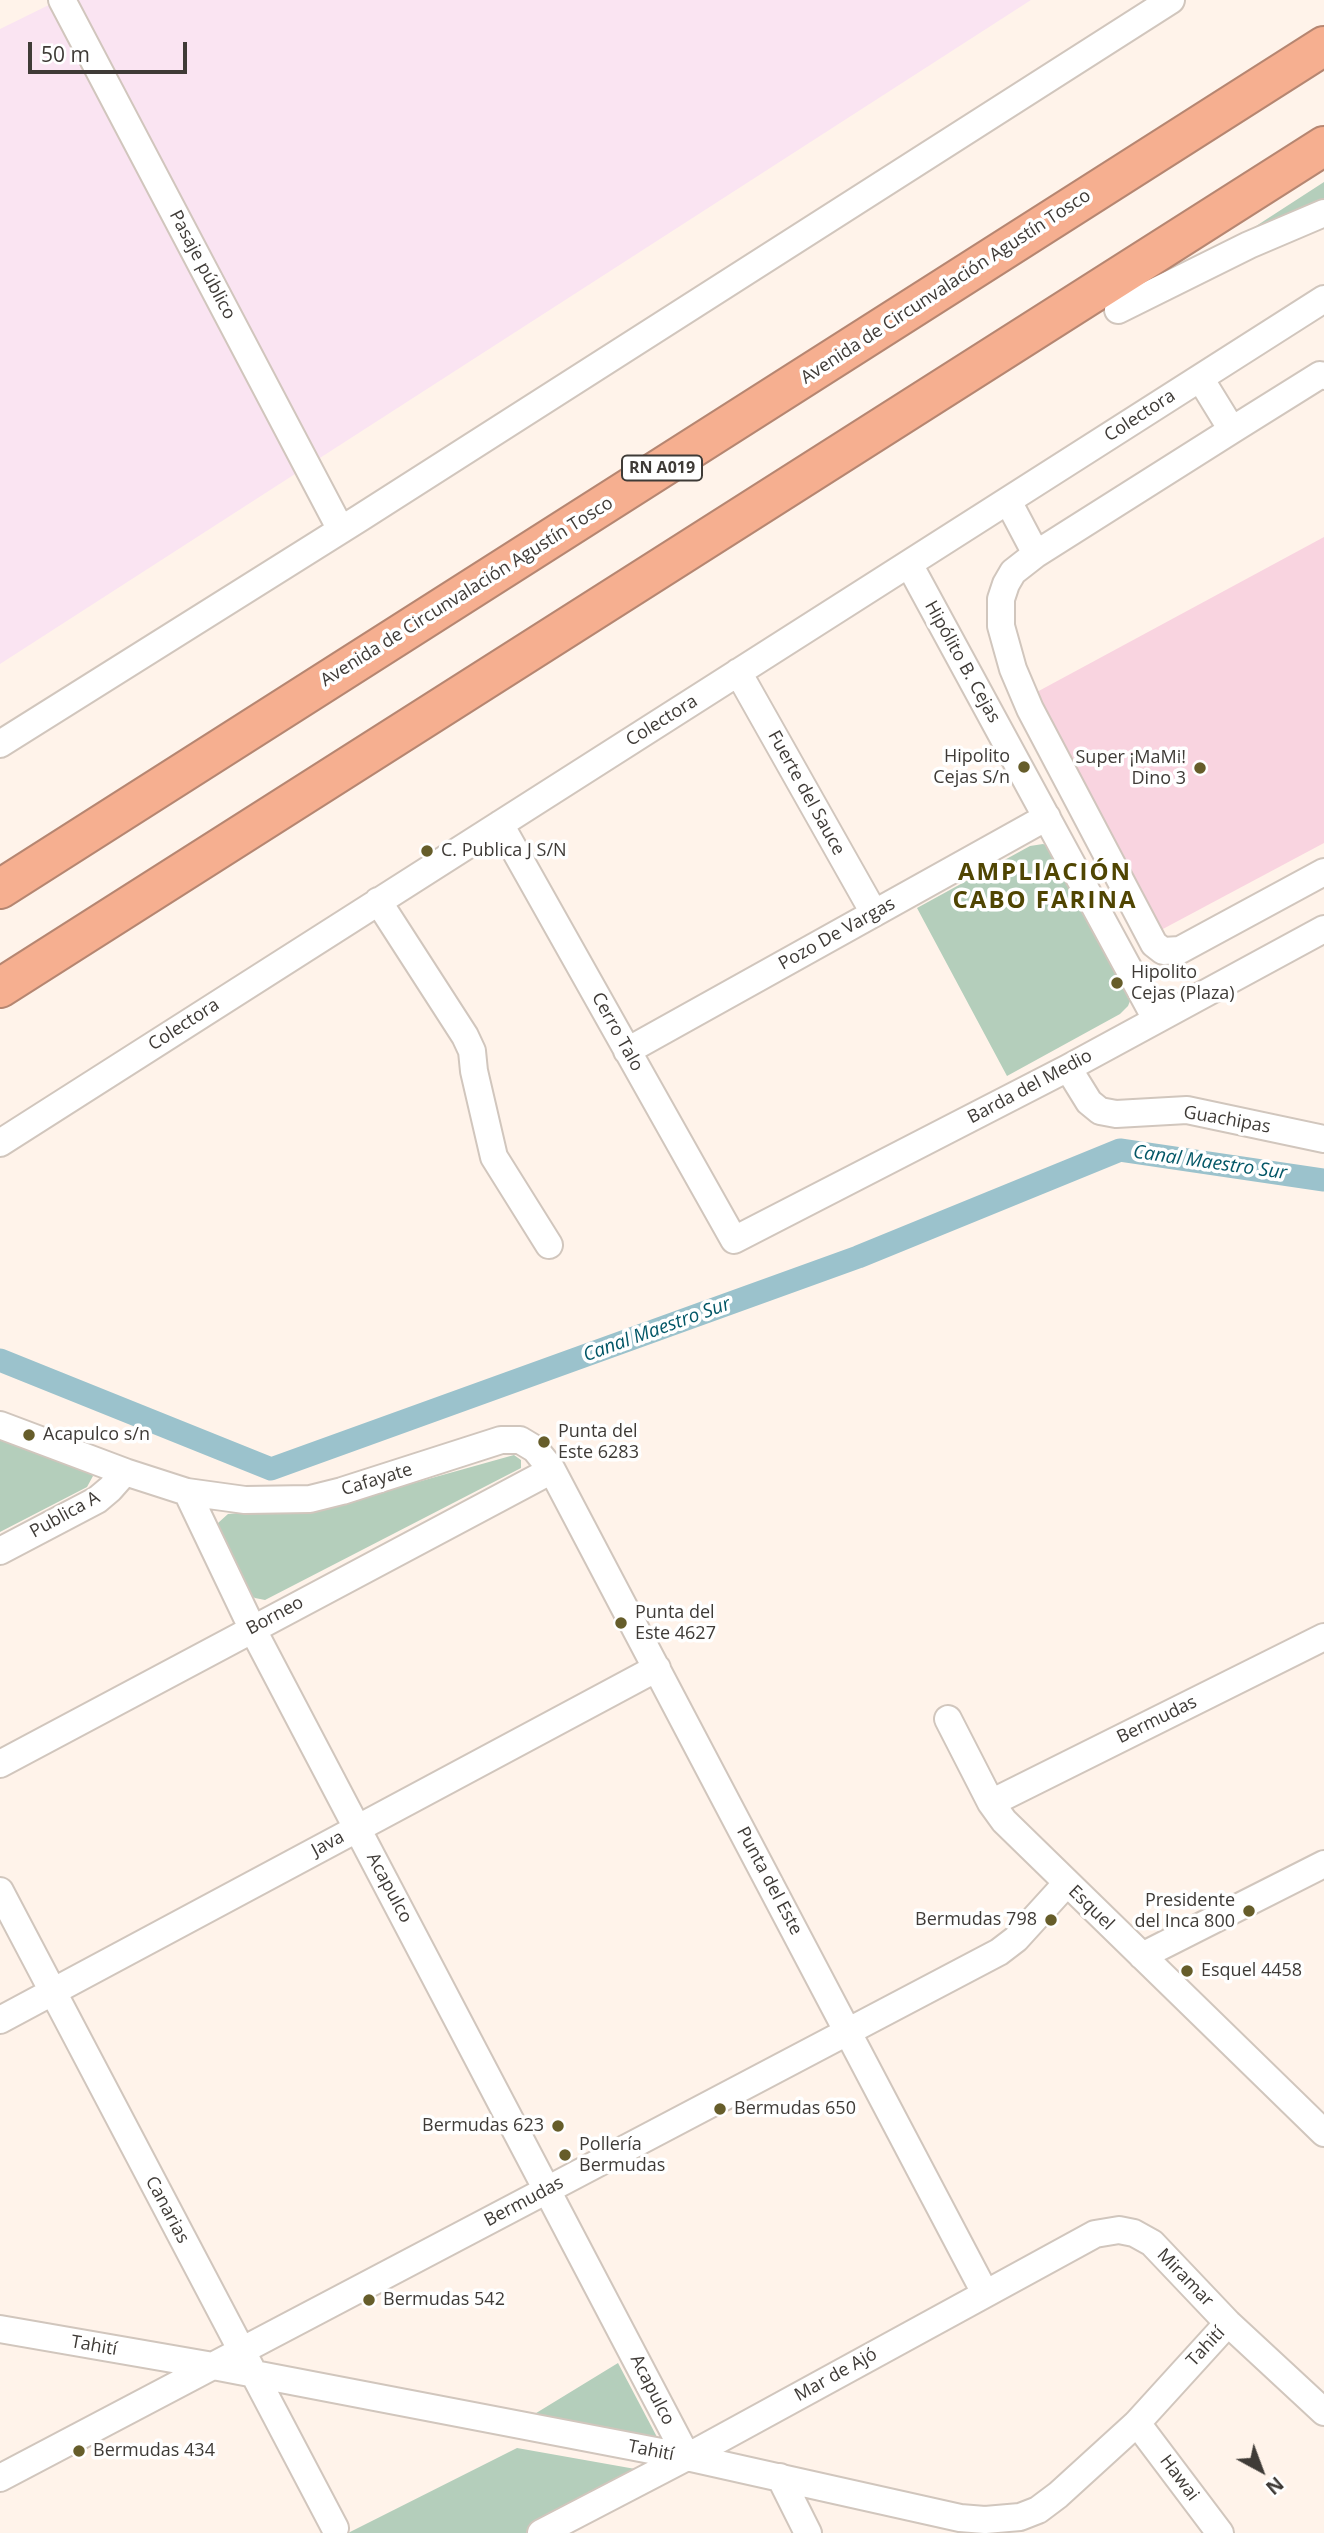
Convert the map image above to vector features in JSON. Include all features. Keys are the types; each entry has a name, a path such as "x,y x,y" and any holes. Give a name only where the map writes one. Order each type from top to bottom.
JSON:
{"highway":[{"path":"1076,204 1212,90 1324,17"},
{"name":"Avenida de Circunvalación Agustín Tosco","path":"0,889 1324,46"},
{"path":"0,988 1324,146"}],"street":[{"name":"Pasaje público","path":"62,0 341,530"},
{"path":"0,744 341,530 1171,0"},
{"path":"1118,310 1249,244 1324,213"},
{"name":"Colectora","path":"0,1143 1324,299"},
{"path":"1324,376 1320,375 1231,430 1036,554 1013,572 1002,599 1002,626 1013,669 1030,709 1154,944 1163,951 1180,950 1324,872"},
{"path":"1200,378 1231,430"},
{"path":"1008,501 1036,554"},
{"name":"Hipólito B. Cejas","path":"909,564 1156,1019"},
{"name":"Fuerte del Sauce","path":"738,672 874,914"},
{"name":"Pozo De Vargas","path":"627,1051 1047,817"},
{"name":"Cerro Talo","path":"500,824 734,1240"},
{"path":"378,901 465,1036 472,1051 474,1071 494,1157 549,1245"},
{"name":"Barda del Medio","path":"734,1240 1068,1068 1324,929"},
{"name":"Guachipas","path":"1068,1068 1089,1102 1100,1111 1116,1114 1187,1110 1324,1139"},
{"path":"0,1425 187,1492"},
{"name":"Cafayate","path":"187,1492 245,1500 310,1499 501,1440 520,1440 535,1449 552,1470"},
{"name":"Borneo","path":"0,1764 552,1470"},
{"name":"Punta del Este","path":"552,1470 985,2294"},
{"name":"Publica A","path":"0,1551 97,1500 125,1472"},
{"name":"Acapulco","path":"187,1492 252,1628 687,2458"},
{"name":"Bermudas","path":"990,1803 1324,1637"},
{"name":"Java","path":"0,2020 657,1668"},
{"name":"Esquel","path":"948,1719 990,1803 1003,1821 1324,2133"},
{"path":"1142,1956 1324,1864"},
{"name":"Bermudas","path":"0,2478 213,2366 248,2362 548,2189 999,1952 1016,1939 1066,1884"},
{"name":"Canarias","path":"0,1891 335,2528"},
{"name":"Mar de Ajó","path":"557,2529 1095,2234 1119,2230 1134,2233"},
{"name":"Miramar","path":"1134,2233 1152,2243 1228,2323 1324,2412"},
{"name":"Tahití","path":"248,2362 960,2518 1024,2525 1137,2423 1228,2323"},
{"name":"Tahití","path":"0,2329 213,2366"},
{"name":"Hawai","path":"1137,2423 1220,2533"},
{"path":"780,2477 808,2533"}],"shaded area":[{"path":"59,0 1031,0 0,664 0,29"}],"green space":[{"path":"1324,182 1324,200 1236,239"},
{"path":"1043,844 1056,849 1132,996 1128,1006 1120,1014 1007,1076 917,908 1030,846"},
{"path":"0,1435 85,1464 93,1476 87,1487 0,1532"},
{"path":"514,1455 521,1460 521,1468 265,1600 246,1592 216,1533 218,1523 228,1514 291,1508 396,1488"},
{"path":"618,2363 657,2437 646,2444 528,2418"},
{"path":"517,2448 641,2470 527,2533 348,2533"}],"building":[{"name":"Super ¡MaMi! Dino 3","path":"1324,537 1324,843 1161,930 1035,693"}],"waterway":[{"name":"Canal Maestro Sur","path":"0,1360 271,1469 858,1257 1120,1150 1324,1180"}],"place":[{"name":"Hipolito Cejas S/n","path":"1024,767"},
{"name":"Super ¡MaMi! Dino 3","path":"1200,768"},
{"name":"C. Publica J S/N","path":"427,851"},
{"name":"Hipolito Cejas (Plaza)","path":"1117,983"},
{"name":"Acapulco s/n","path":"29,1435"},
{"name":"Punta del Este 6283","path":"544,1442"},
{"name":"Punta del Este 4627","path":"621,1623"},
{"name":"Presidente del Inca 800","path":"1249,1911"},
{"name":"Bermudas 798","path":"1051,1920"},
{"name":"Esquel 4458","path":"1187,1971"},
{"name":"Bermudas 650","path":"720,2109"},
{"name":"Bermudas 623","path":"558,2126"},
{"name":"Pollería Bermudas","path":"565,2155"},
{"name":"Bermudas 542","path":"369,2300"},
{"name":"Bermudas 434","path":"79,2451"}],"district":[{"name":"AMPLIACIÓN CABO FARINA","path":"1045,887"}]}
